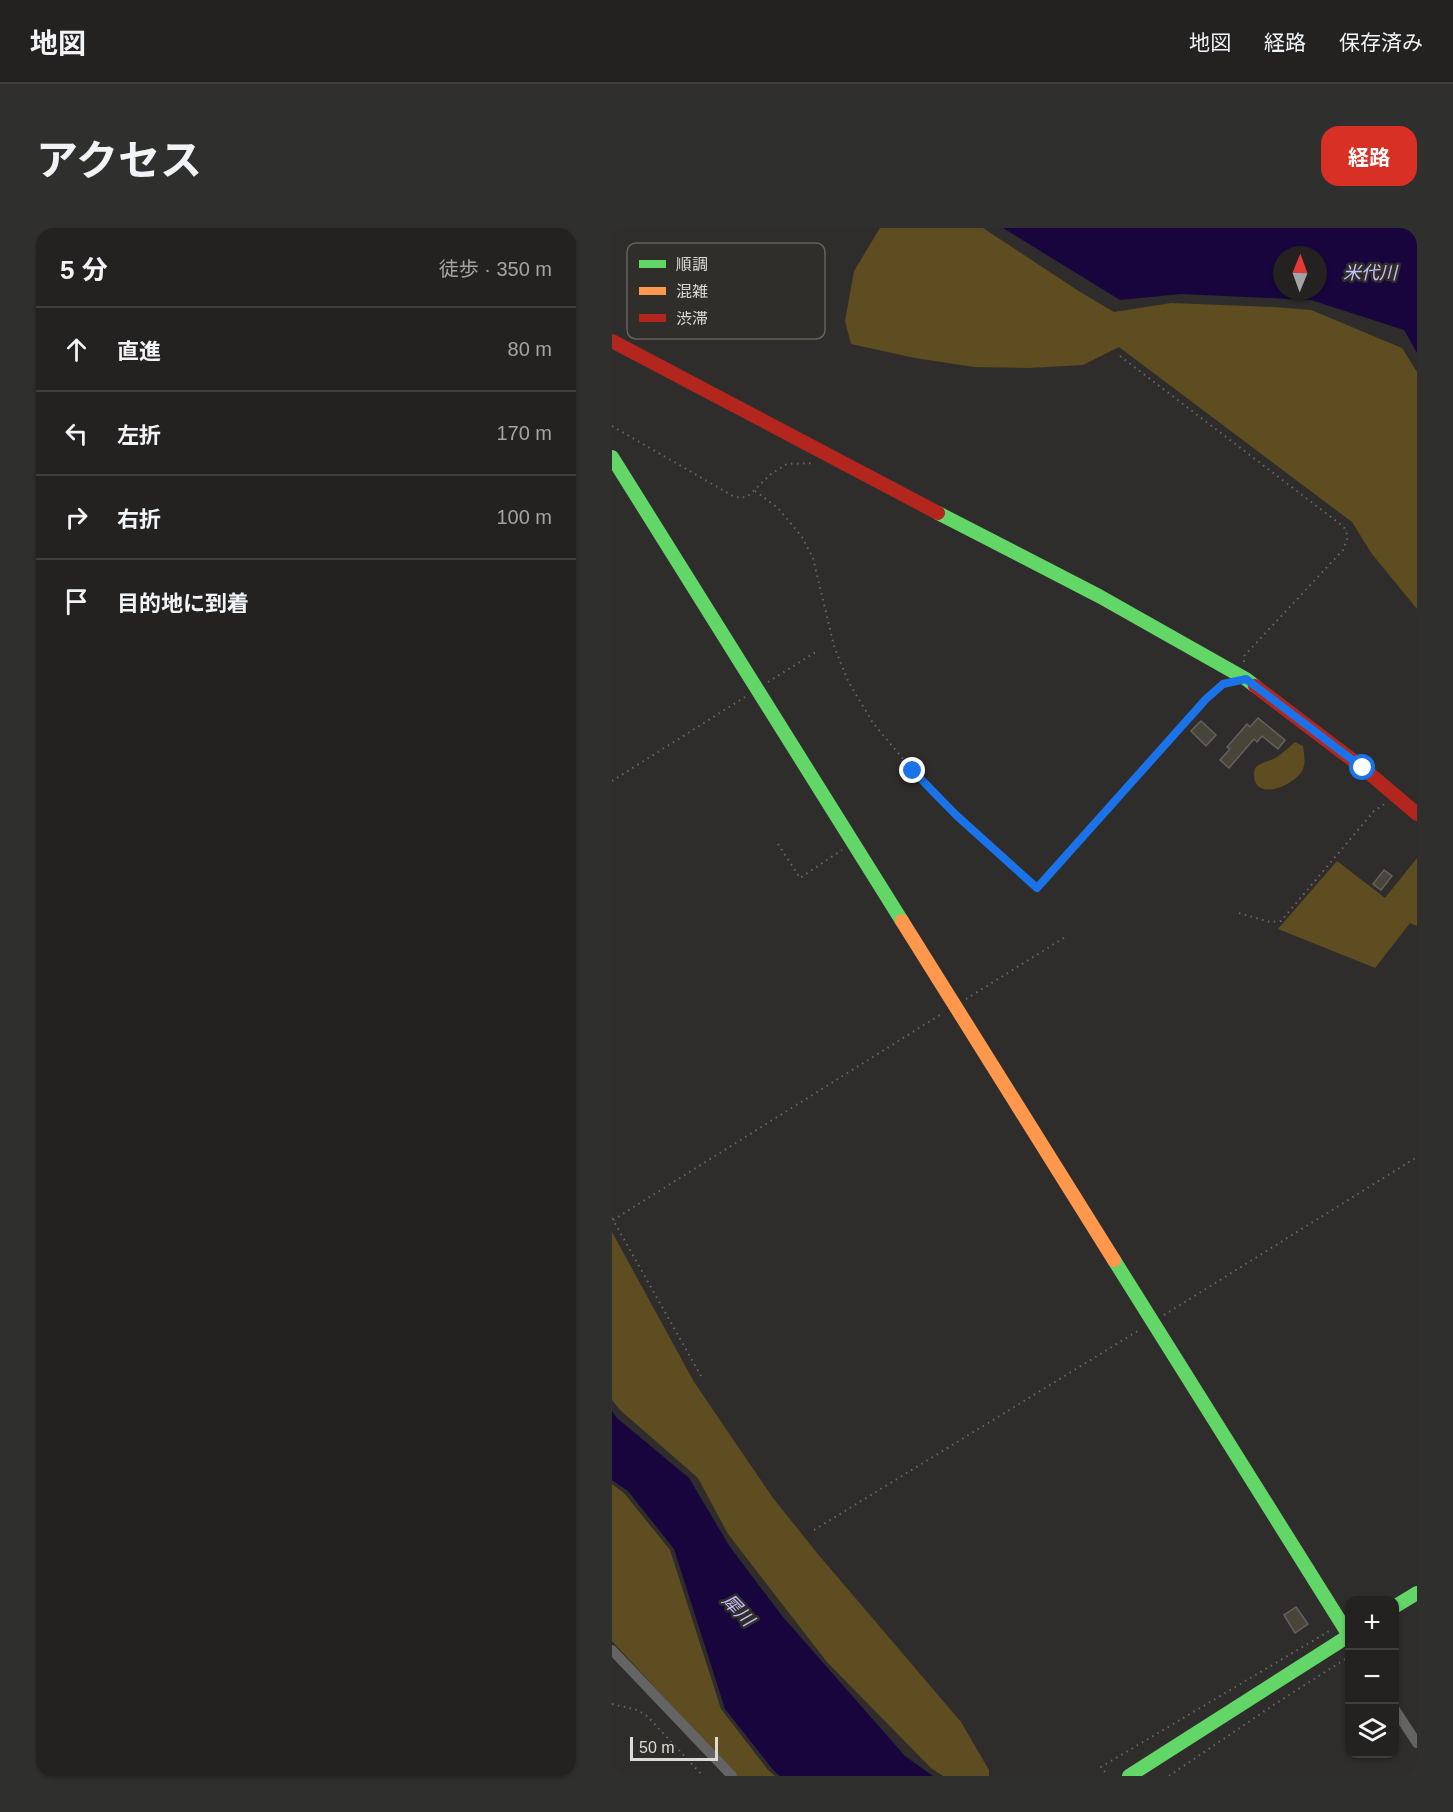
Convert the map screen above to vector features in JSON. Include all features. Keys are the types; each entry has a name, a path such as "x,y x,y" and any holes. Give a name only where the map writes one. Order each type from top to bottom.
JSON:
{"street":[{"path":"612,341 1100,596 1246,679 1363,768 1417,814"},
{"path":"612,457 1345,1630"},
{"path":"1399,1604 1417,1593"},
{"path":"1129,1776 1345,1634"},
{"path":"612,1650 732,1776"},
{"path":"1399,1714 1417,1743"}],"path":[{"path":"755,491 777,508 802,537 813,558 834,646 848,681 873,723 948,808 1037,888 1206,699 1223,684 1246,679 1244,656 1343,550 1348,537 1344,526 1120,356"},
{"path":"612,426 733,496 741,498 755,491 761,482 787,464 814,463"},
{"path":"612,781 819,650"},
{"path":"1239,913 1270,922 1281,921 1374,811 1397,796"},
{"path":"778,844 800,878 854,843"},
{"path":"701,1376 612,1219 1067,936"},
{"path":"814,1530 1417,1158"},
{"path":"1105,1772 1101,1767 1345,1634"},
{"path":"1169,1776 1345,1659"},
{"path":"612,1704 637,1710 647,1716 703,1776"}],"shaded area":[{"path":"880,228 983,228 1114,312 1171,303 1311,310 1402,348 1417,372 1417,609 1372,554 1352,522 1119,347 1083,365 1029,368 974,367 915,358 851,344 845,321 854,271"},
{"path":"1295,742 1303,746 1305,761 1299,775 1285,785 1269,790 1256,784 1255,768 1277,757"},
{"path":"1417,858 1417,926 1410,923 1375,968 1278,929 1337,861 1385,898"},
{"path":"612,1232 694,1382 773,1498 961,1722 989,1770 989,1776 943,1776 931,1768 827,1662 728,1534 698,1478 620,1410 612,1400"},
{"path":"612,1484 624,1493 670,1550 721,1709 775,1776 737,1776 612,1641"}],"water":[{"name":"米代川","path":"1003,228 1417,228 1417,353 1404,330 1311,300 1327,300 1327,246 1273,246 1273,298 1181,294 1120,300"},
{"name":"犀川","path":"612,1411 617,1418 689,1478 730,1547 783,1617 905,1756 933,1776 780,1776 774,1771 725,1709 674,1549 628,1491 612,1480"}],"building":[{"path":"1258,718 1285,740 1278,749 1262,736 1257,742 1254,739 1229,768 1220,760 1230,749 1227,747 1247,724 1250,727"},
{"path":"1201,721 1216,735 1206,746 1191,731"},
{"path":"1384,870 1392,876 1381,890 1373,884"},
{"path":"1296,1607 1308,1624 1295,1633 1284,1615"}],"traffic: fast":[{"path":"612,457 902,921"},
{"path":"938,513 1099,596 1255,686"},
{"path":"1114,1260 1345,1629"},
{"path":"1399,1604 1417,1593"},
{"path":"1129,1776 1345,1638"}],"traffic: slow":[{"path":"902,921 1114,1260"}],"traffic: jam":[{"path":"612,341 938,513"},
{"path":"1255,686 1363,768 1417,814"}],"route":[{"path":"913,771 956,815 1037,888 1206,699 1223,684 1246,679 1363,768"}]}
